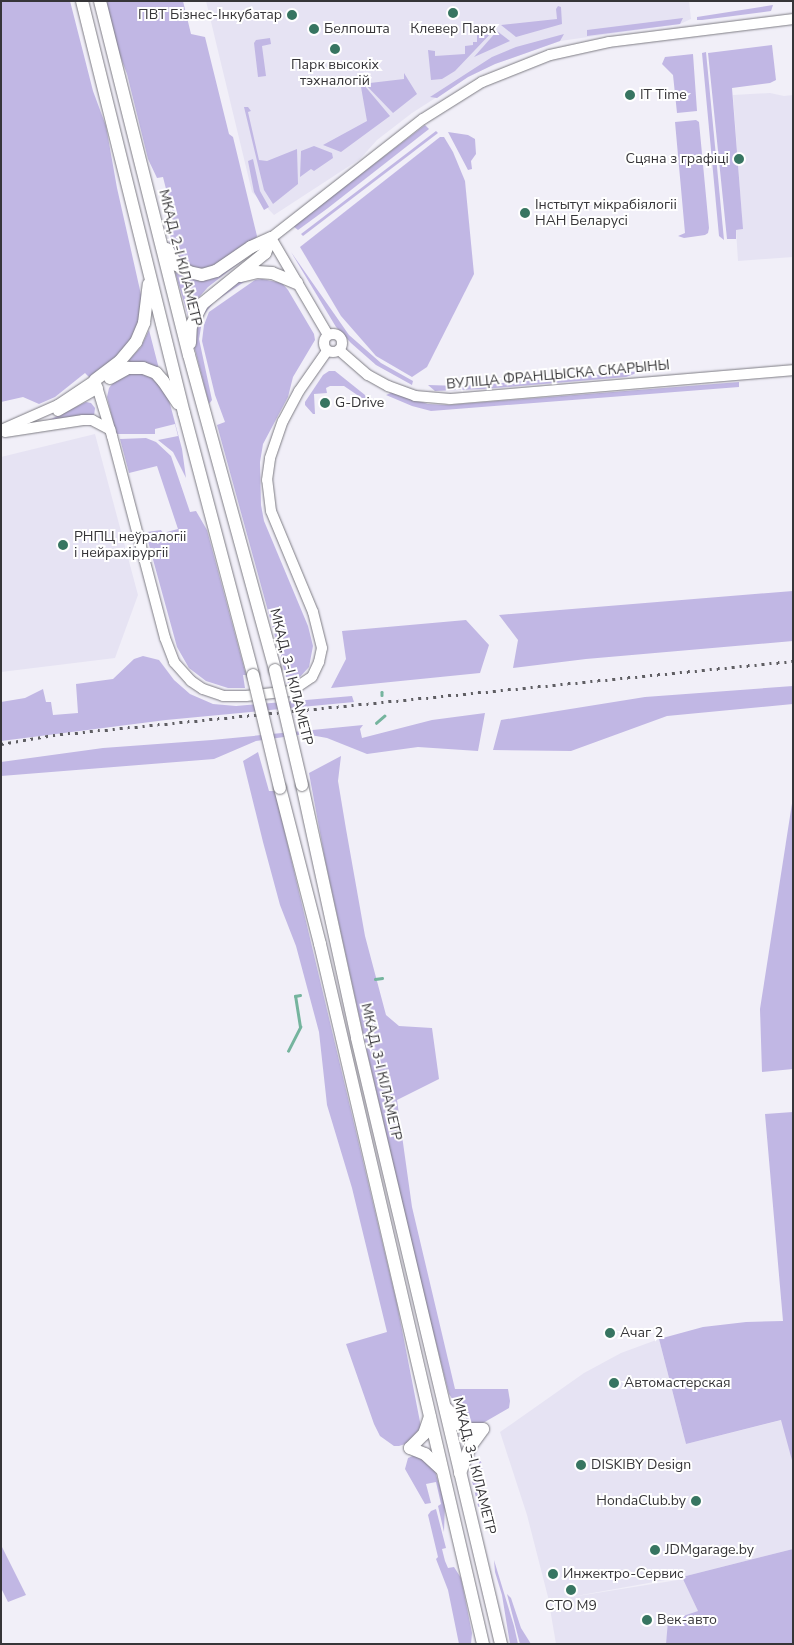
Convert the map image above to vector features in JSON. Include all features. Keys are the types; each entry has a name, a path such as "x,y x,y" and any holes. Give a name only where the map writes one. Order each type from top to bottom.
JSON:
{"highway":[{"path":"82,1 184,413 216,526 320,944 482,1638"},
{"name":"МКАД, 2-І КІЛАМЕТР","path":"100,1 189,355 234,522"},
{"path":"157,227 177,265 189,272 202,275 216,271 251,247 271,238"},
{"path":"189,355 191,326 197,311 212,294 265,253 271,238"},
{"path":"234,278 257,272 278,275 297,284"},
{"path":"97,384 130,350 141,332 150,276"},
{"path":"97,384 121,370 143,368 156,374 164,381 184,413"},
{"name":"МКАД, 3-І КІЛАМЕТР","path":"234,522 275,670 302,784 357,1038 501,1644"},
{"path":"444,1404 460,1425 468,1429 483,1430 470,1447 460,1473"},
{"path":"430,1416 424,1434 410,1448 426,1454 443,1472"}],"main road":[{"path":"328,335 271,238 423,119 460,94 505,72 550,54 584,47 793,18"},
{"path":"328,335 337,335 341,339 342,345 339,350 333,353 327,351 323,344 328,335"},
{"name":"ВУЛІЦА ФРАНЦЫСКА СКАРЫНЫ","path":"339,350 368,376 415,396 434,398 469,398 793,370"},
{"path":"1,431 58,405 97,384 165,638 174,662 191,682 202,689 223,696 290,692 312,677 319,662 322,648 313,612 271,511 267,480 270,458 283,420 299,391 327,351"},
{"path":"1,431 83,420 92,420 110,430"}],"shaded area":[{"path":"1,1 70,1 93,91 106,126 117,188 142,299 137,333 125,348 92,380 85,373 55,397 39,404 23,397 1,402"},
{"path":"105,1 183,1 191,34 205,37 229,134 233,137 257,236 255,241 212,271 190,269 171,252 166,219 171,209 163,177 157,178 148,159 127,74 113,37"},
{"path":"206,1 689,1 691,19 680,24 560,41 495,64 468,77 412,113 377,140 360,159 274,215 252,192"},
{"path":"773,5 771,11 697,20 697,17"},
{"path":"558,6 561,7 562,24 516,37 501,25 557,19 556,9"},
{"path":"683,18 680,24 587,36 587,30"},
{"path":"494,30 455,71 442,79 431,80 428,50 435,51 435,56 465,54 465,46 473,45 473,42 477,42 477,32"},
{"path":"497,31 510,41 474,57"},
{"path":"564,34 560,41 495,64 468,77 437,98 430,97 492,57 516,47"},
{"path":"270,38 271,44 262,46 266,76 258,77 254,43 256,40"},
{"path":"772,45 776,80 770,83 732,88 743,229 736,230 736,239 727,239 708,53"},
{"path":"706,52 724,240 719,236 702,53"},
{"path":"693,54 697,111 677,113 673,75 662,64 665,57"},
{"path":"404,73 417,94 393,113 362,81 367,76 370,83 404,79"},
{"path":"364,85 390,116 341,152 323,145 367,121 361,87"},
{"path":"770,93 784,96 793,95 793,257 738,261 736,230 742,229 742,218 733,95"},
{"path":"244,107 248,107 251,111 248,112 259,160 267,161 297,149 298,184 273,204 264,190"},
{"path":"696,120 699,122 709,228 708,233 705,235 684,238 678,236 685,233 675,122"},
{"path":"425,125 429,129 328,208 298,230 293,226"},
{"path":"436,131 438,133 303,236 301,234"},
{"path":"448,132 468,135 475,139 476,154 471,161 472,169 468,170"},
{"path":"440,137 444,137 453,152 465,181 474,274 427,367 412,377 376,356 341,316 300,247"},
{"path":"314,146 332,153 333,158 314,171 311,169 300,177 301,151"},
{"path":"253,159 260,191 269,207 264,210 254,192 248,161"},
{"path":"291,252 349,335 381,363 413,381 412,385 376,365 336,327"},
{"path":"251,254 208,287 194,303 188,316 175,272 188,278 209,280"},
{"path":"242,278 250,278 214,302 203,316 199,339 212,400 209,404 192,338 208,300"},
{"path":"262,279 282,283 314,334 315,340 293,377 288,397 263,444 260,462 261,505 264,521 308,626 313,646 309,667 298,679 288,684 217,425 225,422 215,395 202,341 204,325 209,312 255,280"},
{"path":"149,330 159,369 126,363 141,347"},
{"path":"146,371 166,389 182,449 186,478 173,452 158,440 178,436 175,424 155,429 155,434 116,434 107,397 109,388 119,375"},
{"path":"329,371 335,371 375,403 369,403 344,386 330,386 326,388 327,393 314,394 315,414 313,414 305,405 305,402 323,375"},
{"path":"642,371 626,377 483,389 435,391 428,385 460,386"},
{"path":"739,382 739,387 431,411 412,406 386,395 393,392 428,404 448,405"},
{"path":"86,402 91,403 95,408 94,416 49,420"},
{"name":"РНПЦ неўралогіі і нейрахірургіі","path":"95,434 138,595 115,658 1,672 1,457"},
{"path":"146,438 156,442 171,456 190,512 196,511 207,530 246,675 243,675 245,688 228,688 206,681 189,668 177,647 146,534 147,532 161,530 163,533 178,529 157,466 129,473 120,439"},
{"path":"793,591 793,641 586,659 513,668 518,640 499,615"},
{"path":"466,620 489,645 480,673 331,688 346,659 342,631"},
{"path":"143,656 159,660 174,680 190,694 213,704 236,706 352,696 354,702 166,720 1,741 1,702 25,698 43,689 46,702 51,702 53,715 78,713 76,684 113,679 134,659"},
{"path":"793,686 793,704 667,716 571,751 493,750 501,720 645,697"},
{"path":"485,713 478,751 418,747 367,754 327,738 305,734 256,741 214,759 1,776 1,762 103,748 212,740 363,725 360,729 362,738 432,720"},
{"path":"258,752 269,791 275,791 397,1304 421,1427 408,1443 399,1446 394,1446 380,1436 346,1344 387,1332 352,1188 327,1105 319,1032 296,946 280,905 243,761"},
{"path":"341,756 338,781 346,829 365,936 386,1015 399,1026 432,1028 439,1079 397,1100 412,1207 455,1389 508,1389 509,1408 483,1423 468,1423 449,1394 367,1052 325,860 309,773"},
{"path":"793,797 793,1069 762,1072 760,1009"},
{"path":"793,1112 793,1464 781,1420 686,1444 659,1339 703,1327 746,1322 783,1321 765,1114"},
{"path":"659,1339 686,1444 782,1420 793,1464 793,1549 682,1577 565,1598 684,1579 698,1611 669,1621 666,1644 556,1644 548,1597 527,1515 500,1432 584,1373 621,1353"},
{"path":"417,1454 434,1468 445,1504 444,1532 438,1506 441,1504 436,1482 426,1484 431,1503 425,1504 405,1469 408,1458"},
{"path":"480,1458 486,1520 478,1506 472,1481 481,1478 478,1470"},
{"path":"436,1509 446,1548 442,1549 445,1561 448,1568 454,1567 461,1578 472,1633 471,1644 459,1644 448,1590 436,1559 438,1557 428,1515"},
{"path":"1,1545 26,1595 8,1602 1,1588"},
{"path":"793,1549 793,1644 666,1644 668,1621 698,1611 682,1577"},
{"path":"494,1560 514,1626 518,1644 510,1644"},
{"path":"507,1594 511,1598 521,1628 531,1644 520,1644"}],"waterway":[{"path":"376,723 384,716"},
{"path":"375,979 382,978"},
{"path":"288,1051 300,1027 295,996 300,995"}],"railway":[{"path":"1,744 53,735 793,661"}],"place":[{"name":"Клевер Парк","path":"453,13"},
{"name":"ПВТ Бізнес-Інкубатар","path":"292,15"},
{"name":"Белпошта","path":"314,29"},
{"name":"Парк высокіх тэхналогій","path":"335,49"},
{"name":"IT Time","path":"630,95"},
{"name":"Сцяна з графіці","path":"739,159"},
{"name":"Інстытут мікрабіялогіі НАН Беларусі","path":"525,213"},
{"name":"G-Drive","path":"325,403"},
{"name":"РНПЦ неўралогіі і нейрахірургіі","path":"63,545"},
{"name":"Ачаг 2","path":"610,1333"},
{"name":"Автомастерская","path":"614,1383"},
{"name":"DISKIBY Design","path":"581,1465"},
{"name":"HondaClub.by","path":"696,1501"},
{"name":"JDMgarage.by","path":"655,1550"},
{"name":"Инжектро-Сервис","path":"553,1574"},
{"name":"СТО М9","path":"571,1590"},
{"name":"Век-авто","path":"647,1620"}]}
